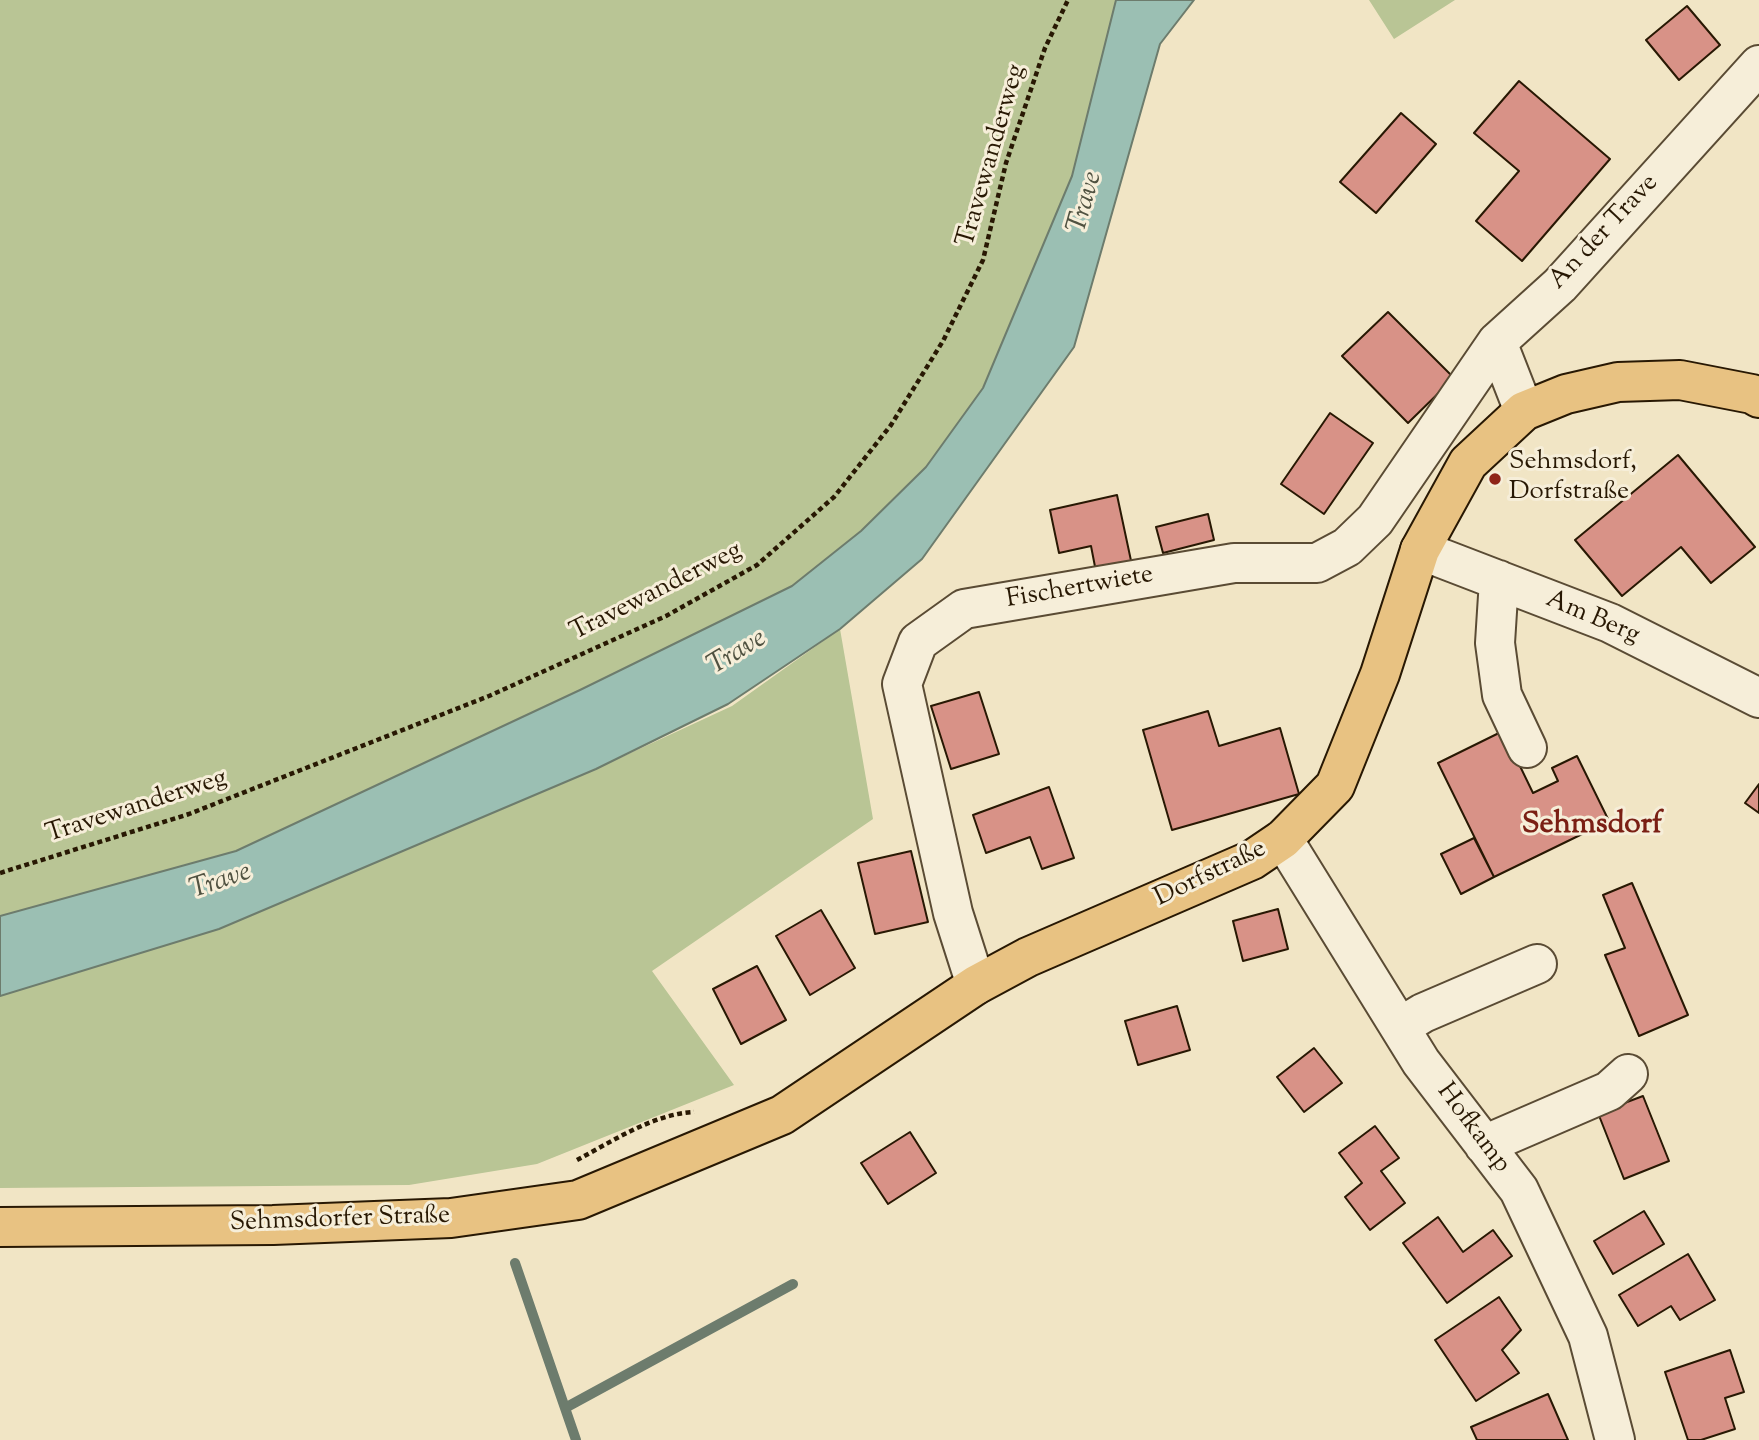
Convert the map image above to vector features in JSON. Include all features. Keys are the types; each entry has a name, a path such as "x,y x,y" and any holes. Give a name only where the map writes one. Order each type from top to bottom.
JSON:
{"main road":[{"name":"Dorfstraße","path":"671,1162 782,1115 976,985 1028,957 1252,860 1283,839 1335,786 1380,674 1420,550 1468,463 1524,411 1566,394 1618,382 1680,380 1752,394 1759,398"},
{"name":"Sehmsdorfer Straße","path":"0,1227 273,1225 451,1218 578,1200 671,1162"}],"street":[{"name":"An der Trave","path":"1497,342 1560,285 1759,65"},
{"path":"1497,342 1524,411"},
{"name":"Fischertwiete","path":"976,985 950,900 902,684 918,642 964,609 1234,563 1317,563 1347,547 1375,520 1497,342"},
{"name":"Am Berg","path":"1420,550 1610,624 1759,698"},
{"path":"1499,580 1495,643 1502,695 1527,748"},
{"name":"Hofkamp","path":"1283,839 1421,1062 1519,1190 1588,1336 1615,1440"},
{"path":"1400,1027 1423,1013 1537,964"},
{"path":"1484,1145 1609,1091 1628,1073"}],"path":[{"name":"Travewanderweg","path":"0,873 189,814 489,696 666,616 757,565 834,496 891,425 943,341 983,260 1006,163 1045,48 1068,0"},
{"path":"575,1161 636,1129 681,1113 708,1111"}],"green space":[{"path":"0,0 1116,0 1072,176 983,388 926,467 861,531 792,586 580,690 236,851 0,916"},
{"path":"1369,0 1455,0 1394,39"},
{"path":"840,629 873,819 652,971 734,1085 537,1164 409,1185 0,1188 0,996 219,929 596,769 732,706"}],"water":[{"name":"Trave","path":"1116,0 1194,0 1160,44 1074,347 922,559 840,629 728,704 596,769 219,929 0,996 0,916 236,851 580,690 792,586 861,531 926,467 983,388 1072,176"}],"building":[{"path":"1687,6 1720,45 1679,80 1646,40"},
{"path":"1519,81 1610,159 1522,261 1476,221 1519,171 1474,133"},
{"path":"1401,113 1436,144 1376,213 1340,182"},
{"path":"1388,312 1454,378 1408,423 1342,356"},
{"path":"1330,413 1373,443 1324,514 1281,484"},
{"path":"1678,455 1755,547 1711,583 1681,547 1622,596 1575,540"},
{"path":"1117,495 1133,570 1097,577 1091,546 1059,553 1050,510"},
{"path":"1208,514 1214,540 1163,553 1156,527"},
{"path":"979,692 999,754 951,769 931,706"},
{"path":"1208,711 1219,746 1280,728 1299,794 1172,830 1143,730"},
{"path":"1503,731 1533,793 1558,781 1552,768 1577,756 1609,821 1494,877 1438,763"},
{"path":"1759,784 1759,813 1745,803"},
{"path":"1049,787 1074,858 1042,869 1030,837 986,853 973,815"},
{"path":"1474,838 1494,877 1461,894 1441,854"},
{"path":"911,851 928,922 875,934 858,863"},
{"path":"1632,883 1688,1015 1639,1036 1605,955 1625,948 1603,895"},
{"path":"1278,909 1288,949 1243,961 1233,921"},
{"path":"821,910 855,968 810,995 776,936"},
{"path":"757,966 786,1020 741,1044 713,989"},
{"path":"1177,1006 1190,1050 1138,1065 1125,1021"},
{"path":"1314,1048 1342,1083 1304,1112 1277,1077"},
{"path":"1643,1096 1669,1161 1624,1179 1598,1113"},
{"path":"1375,1126 1399,1158 1381,1171 1405,1203 1370,1230 1345,1197 1362,1183 1339,1153"},
{"path":"910,1132 936,1173 888,1204 861,1163"},
{"path":"1644,1211 1664,1244 1613,1274 1594,1241"},
{"path":"1438,1217 1463,1252 1493,1230 1512,1256 1447,1303 1403,1243"},
{"path":"1688,1254 1715,1300 1680,1320 1671,1306 1638,1326 1619,1295"},
{"path":"1499,1297 1521,1330 1502,1350 1519,1373 1476,1401 1435,1340"},
{"path":"1730,1350 1744,1392 1725,1398 1735,1429 1701,1440 1688,1440 1665,1372"},
{"path":"1548,1394 1568,1440 1477,1440 1471,1427"}],"waterway":[{"path":"515,1263 576,1440"},
{"path":"565,1408 793,1284"}],"place":[{"name":"Sehmsdorf, Dorfstraße","path":"1495,479"}],"district":[{"name":"Sehmsdorf","path":"1592,827"}]}
